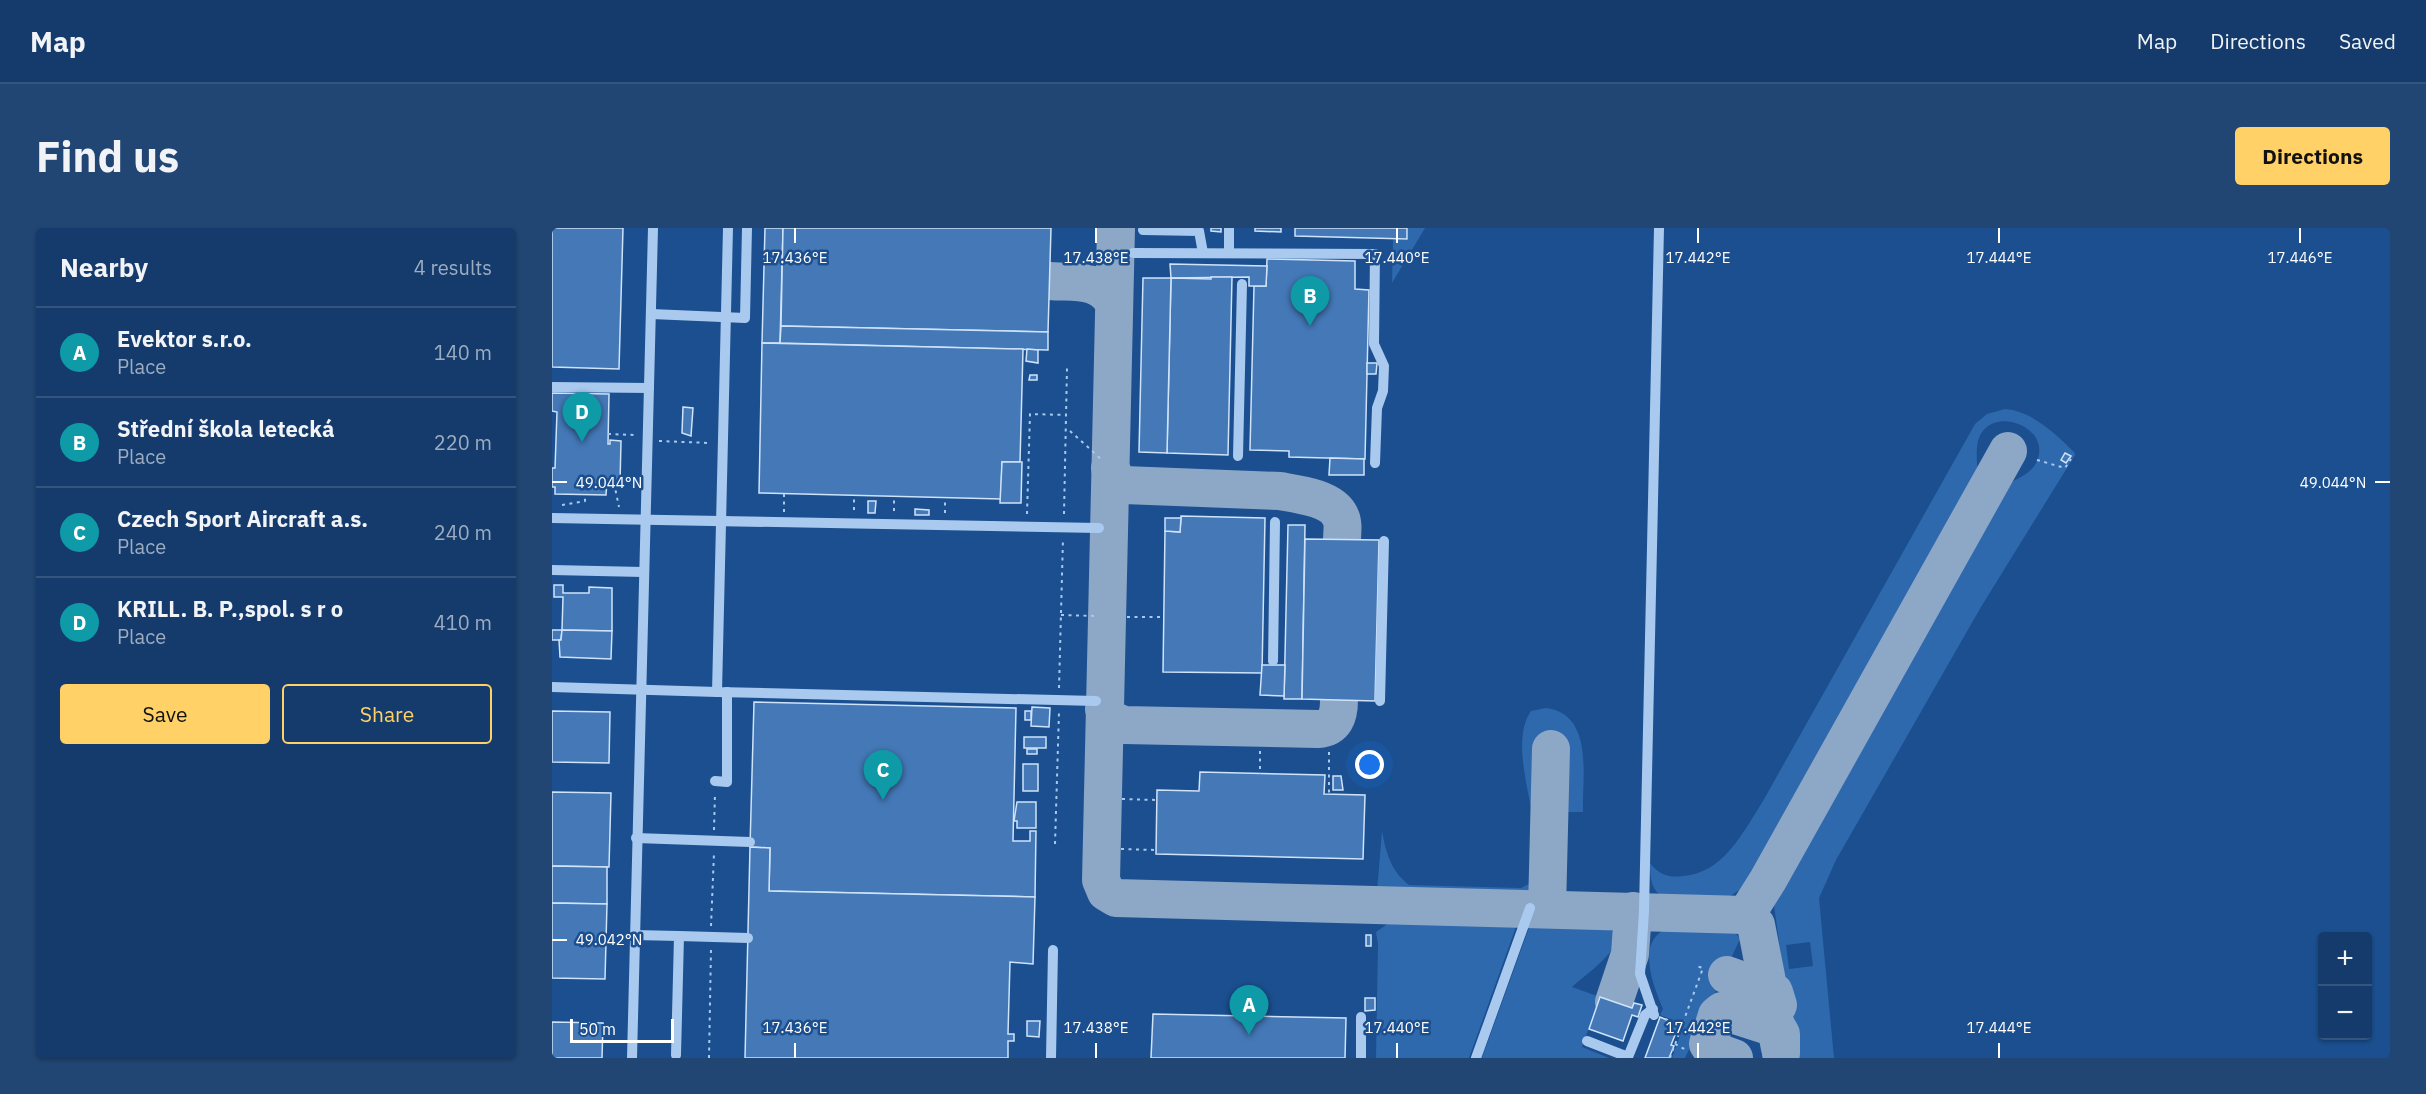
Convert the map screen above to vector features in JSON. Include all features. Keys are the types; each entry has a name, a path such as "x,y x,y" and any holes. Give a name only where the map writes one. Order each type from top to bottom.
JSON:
{"street":[{"path":"632,1058 653,228"},
{"path":"715,781 727,782 722,692 722,520 728,228"},
{"path":"651,314 745,318 747,228"},
{"path":"1230,228 1230,253"},
{"path":"1587,1041 1628,1057 1645,1015 1654,1012 1643,983 1640,966 1644,911 1659,228"},
{"path":"1143,230 1199,231 1203,253"},
{"path":"1133,253 1374,254 1374,344 1384,366 1383,391 1377,408 1375,463"},
{"path":"1238,456 1242,284"},
{"path":"552,387 649,388"},
{"path":"552,518 1099,528"},
{"path":"1272,661 1275,522"},
{"path":"1380,701 1384,541"},
{"path":"552,570 643,572"},
{"path":"552,687 1096,701"},
{"path":"636,838 750,842"},
{"path":"1476,1058 1530,908"},
{"path":"634,935 748,938"},
{"path":"676,1055 679,936"},
{"path":"1051,1058 1053,951"},
{"path":"1360,1058 1361,1017"}],"path":[{"path":"1055,844 1067,367"},
{"path":"1027,526 1030,414 1066,415"},
{"path":"1070,431 1101,459"},
{"path":"608,434 724,443"},
{"path":"2037,460 2065,468 2071,459"},
{"path":"614,483 621,518"},
{"path":"784,494 784,521"},
{"path":"552,507 585,501 585,495"},
{"path":"854,495 854,522"},
{"path":"894,496 894,523"},
{"path":"945,498 945,524"},
{"path":"1061,615 1097,616"},
{"path":"1127,617 1162,617"},
{"path":"1260,751 1260,774"},
{"path":"1329,752 1329,794"},
{"path":"709,1058 715,781"},
{"path":"1122,799 1157,800"},
{"path":"1120,849 1156,850"},
{"path":"1670,1058 1703,968 1696,966"},
{"path":"1654,1012 1682,1025"},
{"path":"1675,1044 1688,1050"}],"shaded area":[{"path":"1408,228 1425,228 1392,283 1393,239 1408,240"},
{"path":"2005,409 2025,414 2051,431 2075,455 1981,607 1836,860 1819,898 1834,1058 1793,1058 1791,1023 1773,899 1778,877 1957,555 1965,554 1997,495 2030,471 2037,461 2039,448 2036,437 2028,429 2017,423 2005,421 1994,423 1984,429 1977,446 1979,486 1766,869 1727,898 1668,898 1655,889 1651,880 1650,863 1661,873 1669,876 1678,877 1697,873 1721,859 1740,838 1975,424 1987,414","holes":["1810,942 1813,966 1789,969 1786,945"]},
{"path":"1546,708 1561,713 1572,722 1579,734 1584,765 1583,812 1556,812 1559,747 1544,747 1540,868 1538,881 1534,887 1523,893 1377,891 1382,831 1390,861 1409,885 1521,888 1531,883 1537,866 1537,846 1522,750 1524,729 1531,711"},
{"path":"1393,920 1517,924 1469,1058 1376,1058 1378,944 1376,932"},
{"path":"1530,925 1605,926 1616,934 1616,941 1608,955 1572,987 1600,997 1582,1047 1609,1058 1482,1058"},
{"path":"1673,927 1726,928 1734,931 1740,939 1685,1058 1672,1058 1684,1024 1660,1015 1663,1009 1654,986 1649,962 1653,940 1661,932"}],"building":[{"path":"552,228 623,228 619,369 552,367"},
{"path":"765,228 783,228 780,343 762,343"},
{"path":"783,228 1051,228 1048,332 781,326"},
{"path":"1211,228 1221,228 1221,232 1211,231"},
{"path":"1255,228 1281,228 1281,232 1255,231"},
{"path":"1295,228 1407,228 1407,239 1295,236"},
{"path":"1267,259 1355,261 1355,289 1369,290 1365,459 1289,457 1289,451 1250,450 1254,286 1266,286"},
{"path":"1170,264 1267,266 1266,286 1249,286 1249,277 1171,278"},
{"path":"1211,277 1232,277 1228,455 1167,453 1171,278 1211,279"},
{"path":"1143,278 1171,278 1167,453 1139,452"},
{"path":"781,326 1048,332 1048,350 780,343"},
{"path":"762,343 1023,349 1020,462 1002,462 1001,499 759,493"},
{"path":"1027,349 1038,350 1038,363 1026,361"},
{"path":"1367,363 1377,363 1376,374 1367,374"},
{"path":"1030,375 1037,375 1037,380 1029,380"},
{"path":"552,393 609,394 608,444 610,440 621,441 620,483 607,481 606,495 555,494 555,487 552,487 552,468 555,468 557,412 552,411"},
{"path":"683,407 693,408 691,436 682,433"},
{"path":"2065,453 2071,456 2066,463 2061,460"},
{"path":"1330,458 1364,459 1364,475 1329,475"},
{"path":"1002,462 1022,462 1021,503 1000,503"},
{"path":"868,501 876,501 875,513 868,513"},
{"path":"915,509 929,510 929,515 915,515"},
{"path":"1181,516 1265,518 1262,673 1163,672 1165,531 1180,532"},
{"path":"1165,518 1181,518 1180,532 1165,531"},
{"path":"1288,525 1305,525 1302,699 1284,699"},
{"path":"1305,539 1379,540 1375,701 1302,699"},
{"path":"554,585 563,585 563,593 589,593 589,587 612,588 612,631 562,630 563,597 554,597"},
{"path":"552,630 562,630 561,640 552,640"},
{"path":"562,630 612,631 611,659 560,657 559,640 561,640"},
{"path":"1262,665 1285,665 1284,696 1260,695"},
{"path":"754,702 1016,708 1013,841 1030,841 1030,831 1036,831 1035,897 769,891 770,848 750,847"},
{"path":"1032,707 1050,708 1049,727 1031,726"},
{"path":"552,711 610,712 609,763 552,762"},
{"path":"1025,711 1031,711 1031,720 1025,720"},
{"path":"1024,737 1046,737 1046,748 1024,748"},
{"path":"1027,749 1037,749 1037,754 1027,754"},
{"path":"1023,764 1038,764 1038,791 1023,791"},
{"path":"1200,772 1325,775 1324,794 1365,795 1363,859 1156,854 1157,790 1199,791"},
{"path":"1333,776 1341,776 1343,790 1333,790"},
{"path":"552,792 611,793 609,867 552,866"},
{"path":"1017,802 1036,802 1036,828 1017,828 1017,821 1014,821"},
{"path":"750,847 770,848 769,891 1035,897 1033,964 1010,962 1008,1034 1014,1034 1014,1041 1008,1041 1008,1058 745,1058"},
{"path":"552,866 607,867 607,904 552,903"},
{"path":"552,903 607,904 605,979 552,978"},
{"path":"1366,935 1371,935 1371,946 1366,946"},
{"path":"1600,997 1632,1008 1634,1003 1642,1005 1638,1017 1632,1015 1623,1041 1589,1029"},
{"path":"1365,998 1375,998 1375,1010 1365,1011"},
{"path":"1153,1014 1346,1018 1345,1058 1151,1058"},
{"path":"1660,1017 1679,1025 1671,1045 1674,1046 1669,1058 1645,1058"},
{"path":"1027,1021 1040,1021 1039,1037 1027,1036"},
{"path":"552,1022 603,1023 602,1058 552,1058"}],"taxiway":[{"path":"1116,228 1101,880 1106,892 1116,898 1746,915 1768,880 2008,451"},
{"path":"1050,281 1086,283 1102,289 1114,303"},
{"path":"1110,468 1117,481 1124,485 1280,491 1313,498 1336,510 1341,519 1342,540"},
{"path":"1104,709 1112,720 1124,725 1318,729 1332,724 1335,720 1339,700"},
{"path":"1547,909 1551,749"},
{"path":"1614,1002 1630,954 1633,911"},
{"path":"1746,915 1756,925 1780,1048"},
{"path":"1727,975 1774,992 1778,1005"},
{"path":"1734,1058 1712,1050 1708,1044 1717,1015 1722,1011 1778,1029 1781,1034 1781,1053"}],"place":[{"name":"Střední škola letecká","path":"1310,326"},
{"name":"KRILL. B. P.,spol. s r o","path":"582,442"},
{"name":"Czech Sport Aircraft a.s.","path":"883,800"},
{"name":"Evektor s.r.o.","path":"1249,1035"}]}
